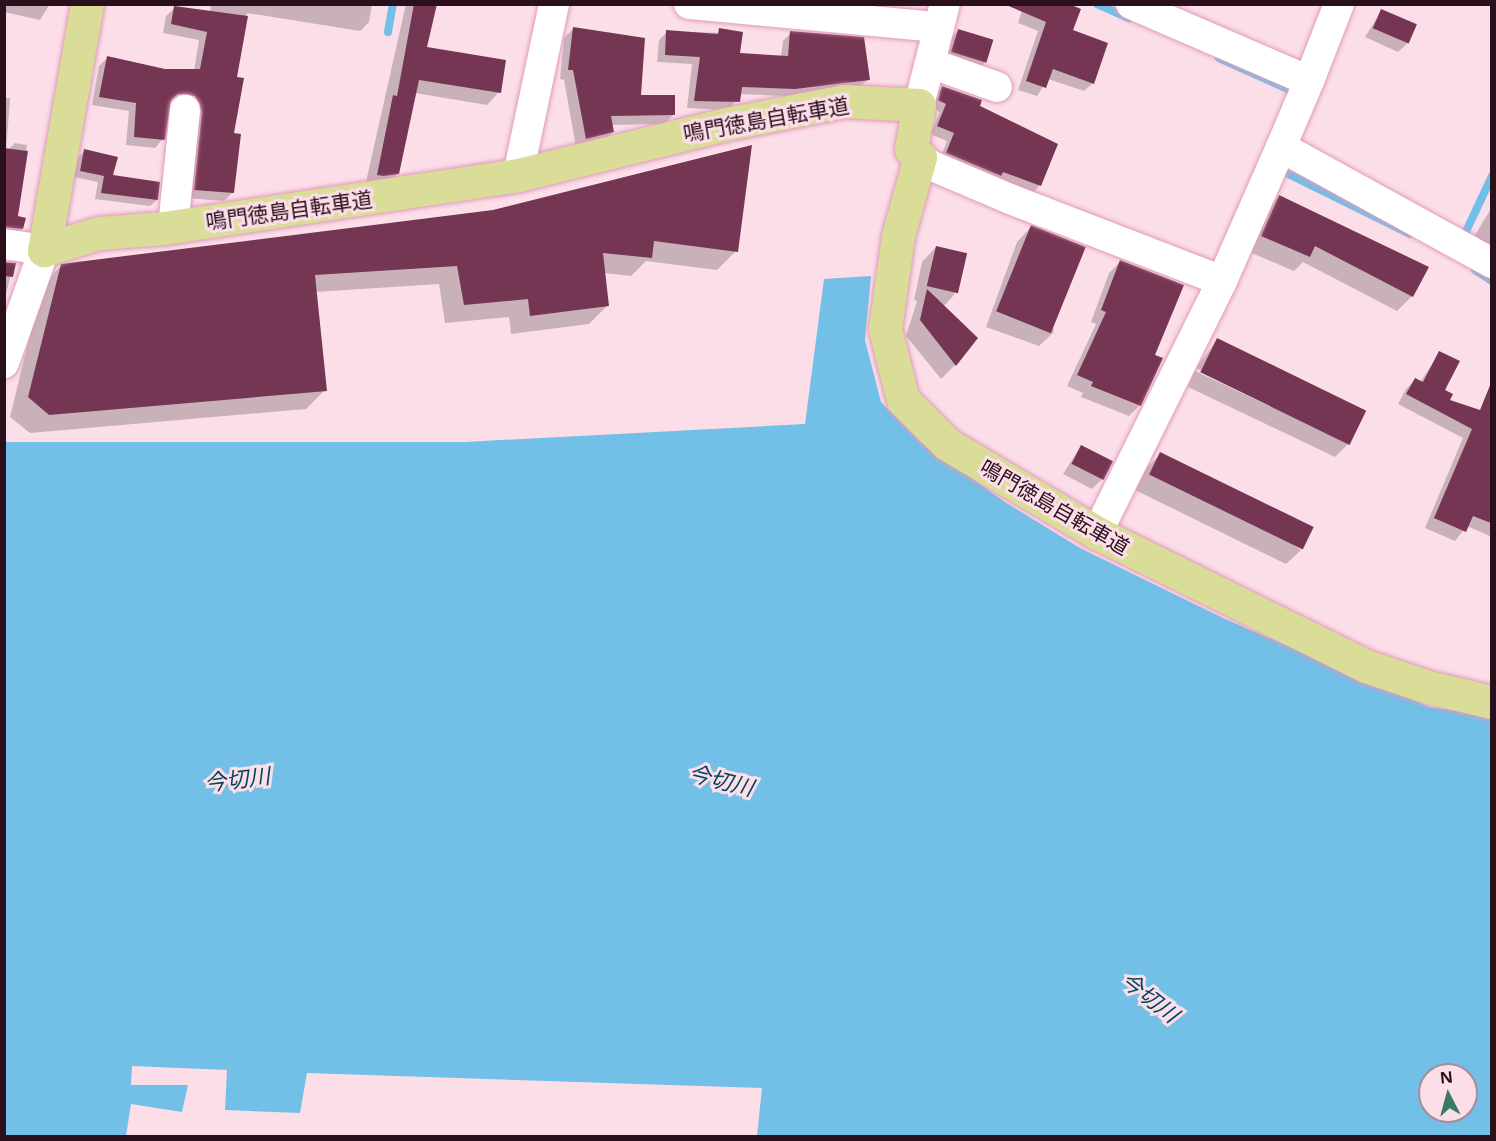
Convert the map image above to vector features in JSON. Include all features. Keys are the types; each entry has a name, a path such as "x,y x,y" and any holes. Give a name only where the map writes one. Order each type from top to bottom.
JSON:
{"main road":[{"path":"44,250 87,4"},
{"name":"鳴門徳島自転車道","path":"44,250 99,233 173,227 519,175 714,126 844,101 919,105 911,149 920,157 898,236 885,329 903,400 947,444 1097,533 1366,666 1428,687 1491,702"}],"street":[{"path":"519,175 554,4"},
{"path":"689,4 942,16 919,105"},
{"path":"1131,4 1309,81"},
{"path":"1097,533 1222,281 1309,81 1339,4"},
{"path":"930,63 997,87"},
{"path":"173,227 188,110"},
{"path":"1281,147 1472,259"},
{"path":"920,157 930,165 1000,195 1222,281"},
{"path":"4,244 44,250 4,363"}],"water":[{"name":"今切川","path":"871,276 865,340 881,402 920,442 1005,502 1080,548 1223,618 1429,707 1491,716 1491,1136 757,1136 762,1088 307,1073 300,1113 225,1110 227,1070 132,1066 131,1085 188,1085 182,1112 131,1104 126,1136 5,1136 5,442 465,442 805,424 824,279"}],"building":[{"path":"414,4 437,4 427,47 506,60 501,93 419,80 399,174 377,175 393,95 397,96"},
{"path":"1004,4 1069,4 1081,9 1073,30 1108,43 1094,84 1053,69 1046,88 1026,81 1046,22"},
{"path":"174,6 248,16 237,77 244,78 234,133 241,134 234,193 194,190 202,112 195,96 178,94 171,100 165,140 134,137 136,103 99,97 107,56 165,69 200,69 207,32 171,24"},
{"path":"1381,9 1417,24 1409,44 1373,28"},
{"path":"573,27 645,38 641,95 675,95 675,115 611,116 614,132 586,139 573,70 568,70"},
{"path":"719,28 743,32 740,53 788,56 790,31 864,37 870,80 795,89 742,87 740,102 694,101 700,57 665,55 666,30 718,34"},
{"path":"958,29 993,40 986,63 951,52"},
{"path":"942,86 982,100 980,106 1058,144 1041,186 1003,172 1001,176 946,153 954,133 937,126 946,104 938,100"},
{"path":"752,145 738,252 654,241 652,258 603,253 609,306 530,316 528,299 464,305 457,266 315,275 327,391 49,415 28,397 61,264 493,210"},
{"path":"4,148 28,151 18,216 26,218 23,229 4,227"},
{"path":"84,149 118,157 113,175 160,182 158,200 101,193 104,176 80,171"},
{"path":"1279,195 1429,267 1413,297 1315,246 1310,257 1261,236"},
{"path":"1031,225 1086,247 1051,333 996,311"},
{"path":"936,246 967,253 958,293 927,286"},
{"path":"1120,260 1184,285 1155,355 1163,358 1141,406 1091,386 1093,382 1077,375 1106,312 1101,310"},
{"path":"4,262 16,263 13,277 4,276"},
{"path":"927,289 978,338 956,366 920,320"},
{"path":"1217,338 1366,411 1350,445 1200,372"},
{"path":"1439,351 1460,361 1445,390 1453,394 1450,400 1480,410 1491,383 1491,523 1473,516 1466,532 1434,518 1472,429 1406,394 1415,378 1423,382"},
{"path":"1081,445 1113,461 1104,480 1071,464"},
{"path":"1160,452 1314,527 1303,549 1149,474"}],"waterway":[{"path":"388,32 393,4"},
{"path":"1097,4 1129,18"},
{"path":"1219,58 1292,91 1290,95"},
{"path":"1278,169 1410,234"},
{"path":"1462,240 1492,176"},
{"path":"1475,270 1492,281"}]}
